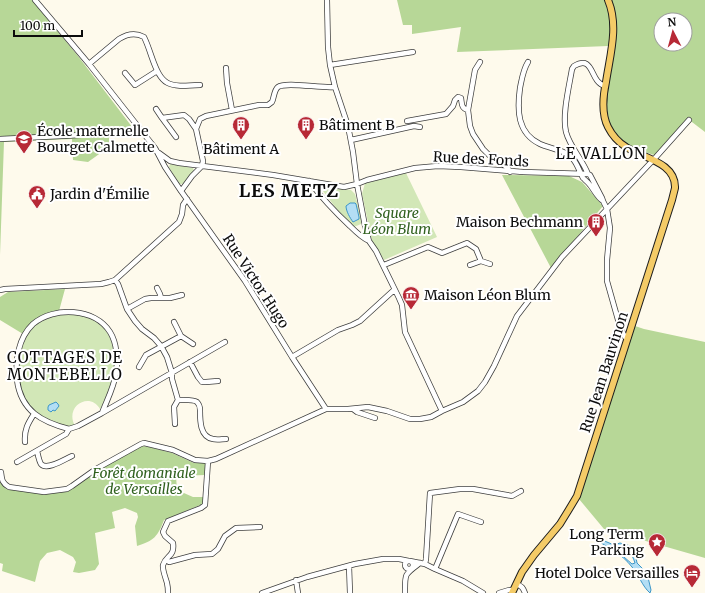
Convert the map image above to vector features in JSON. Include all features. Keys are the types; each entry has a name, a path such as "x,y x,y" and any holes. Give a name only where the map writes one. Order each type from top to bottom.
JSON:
{"main road":[{"name":"Rue Jean Bauvinon","path":"513,592 522,572 560,524 577,496 675,188 668,170 662,164 626,147 618,141 613,135 604,116 603,104 613,27 612,11 608,0"}],"street":[{"path":"35,0 89,64 158,153 170,161 165,167"},
{"path":"327,0 330,65 350,140 365,226 370,242 384,265 402,305 405,332 442,411"},
{"path":"89,64 119,39 124,36 136,34 144,37 157,71 165,82 172,85 200,85"},
{"path":"330,65 413,52"},
{"path":"480,62 475,70 468,110 470,126 482,149 507,167 510,172"},
{"path":"528,62 524,68 518,101 518,109 522,125 527,133 540,144 568,154 573,159 583,177 603,202"},
{"path":"605,86 598,82 589,65 586,63 583,62 574,66 572,69 566,108 566,132 607,209 610,228 607,260 608,289 620,327 625,337 628,338"},
{"path":"226,68 232,110"},
{"path":"125,73 135,85 157,71"},
{"path":"189,119 200,119 206,116 232,110 268,104 272,102 276,89 280,86 293,85 326,88 335,87"},
{"path":"407,120 446,114 458,97 461,98 463,108 468,110"},
{"path":"156,110 176,136"},
{"path":"162,118 184,115 196,129 203,161 202,166 192,176 181,191"},
{"path":"196,129 200,119"},
{"path":"0,472 4,484 9,487 44,492 67,489 96,469 144,443 173,450 195,460 216,459 326,409 353,409 368,407 387,411 410,419 420,419 431,417 462,402 478,391 486,382 517,316 562,257 689,120"},
{"path":"350,140 414,126 420,127"},
{"path":"0,139 143,132"},
{"name":"Rue Victor Hugo","path":"158,153 165,167 181,191 245,281 326,409"},
{"name":"Rue des Fonds","path":"170,161 272,175 344,187 415,168 432,166 461,167 510,172 588,174"},
{"path":"309,181 334,211 354,230 370,242"},
{"path":"320,193 320,190 324,184"},
{"path":"0,290 101,284 114,280 179,222 183,205 187,199"},
{"path":"354,230 365,226"},
{"path":"384,265 428,247 442,253 467,243 476,249 481,260 490,264"},
{"path":"470,265 481,260"},
{"path":"114,280 118,284 127,309 135,321 161,346 166,357 172,373 172,379 178,400 174,407 175,424"},
{"path":"157,288 160,298"},
{"path":"292,357 338,330 352,325 360,320 394,290"},
{"path":"127,309 145,299 170,298 182,295"},
{"path":"102,413 112,389 116,374 117,357 110,332 102,323 90,316 72,312 58,313 34,323 21,341 19,348 17,364 18,387 24,402 34,414 52,425 69,429 78,426 102,413 224,342"},
{"path":"174,322 180,336 193,344"},
{"path":"139,367 146,355 180,336"},
{"path":"190,362 202,382 218,381"},
{"path":"178,400 194,400 198,402 200,406 200,421 203,431 207,436 213,439 226,439"},
{"path":"353,409 357,412 375,418"},
{"path":"25,442 27,427 34,414"},
{"path":"17,462 66,434 69,429"},
{"path":"37,451 41,463 44,466 58,464 72,456"},
{"path":"168,593 163,564 173,552 174,548 173,543 165,536 163,532 168,521 202,508 205,505 208,460"},
{"path":"405,581 407,573 413,568 422,564 426,559 430,493 460,489 473,489 512,496 521,491"},
{"path":"435,569 458,514 481,522"},
{"path":"166,560 169,562 195,555 212,554 218,549 225,536 236,528 260,527"},
{"path":"262,593 296,580 349,566 383,559 399,559 422,564 435,569 463,581 483,593"},
{"path":"408,562 407,568 413,568"},
{"path":"405,593 404,575 408,562"},
{"path":"349,566 350,593"},
{"path":"296,580 298,593"},
{"path":"516,584 521,585 525,593"},
{"path":"499,593 509,590 513,592"}],"green space":[{"path":"0,0 32,0 78,56 139,136 109,138 109,147 88,162 73,160 72,139 4,142 0,255"},
{"path":"397,0 705,0 705,132 688,119 657,156 621,141 607,121 606,97 615,46 457,52 461,27 412,34 412,25 403,25"},
{"path":"170,164 193,168 194,170 184,183 179,184 169,167"},
{"name":"Square Léon Blum","path":"406,173 437,237 384,260 372,241 362,194 365,183"},
{"path":"502,175 569,176 582,182 603,206 551,268"},
{"path":"325,186 351,190 355,194 362,222 361,224 354,227 335,210 335,207 323,191"},
{"path":"65,289 59,311 37,318 31,323 23,334 0,320 0,297 8,292"},
{"path":"62,314 78,314 99,323 111,340 114,350 114,373 112,384 105,400 100,409 96,404 90,401 80,403 75,407 73,419 75,426 60,425 36,413 25,400 21,392 19,382 18,372 20,351 28,332 34,326 47,318"},
{"path":"635,326 705,342 705,558 604,529 579,499"},
{"name":"Forêt domaniale de Versailles","path":"142,446 172,453 194,463 205,463 205,475 176,476 177,490 193,497 204,497 203,504 164,520 155,537 148,542 137,546 135,526 138,517 137,513 125,508 112,512 115,528 95,533 99,564 95,570 79,573 73,572 76,562 73,557 60,550 47,553 40,561 35,582 2,571 3,564 0,563 0,471 1,482 6,489 45,494 68,491 97,471"}],"water":[{"path":"350,203 356,204 359,217 359,219 353,222 346,208 346,206"},
{"path":"56,402 59,406 55,411 53,410 51,412 48,410 49,405"},
{"path":"595,537 614,545 620,543 634,547 637,563 647,573 651,590 650,593 624,558 594,539","holes":["620,546 630,552 635,563 632,564 616,550"]}],"place":[{"name":"Bâtiment A","path":"241,140"},
{"name":"Bâtiment B","path":"306,140"},
{"name":"École maternelle Bourget Calmette","path":"24,154"},
{"name":"Jardin d'Émilie","path":"37,209"},
{"name":"Maison Bechmann","path":"596,237"},
{"name":"Maison Léon Blum","path":"411,310"},
{"name":"Long Term Parking","path":"657,557"},
{"name":"Hotel Dolce Versailles","path":"692,588"}],"district":[{"name":"LE VALLON","path":"601,154"},
{"name":"LES METZ","path":"289,191"},
{"name":"COTTAGES DE MONTEBELLO","path":"65,366"}]}
